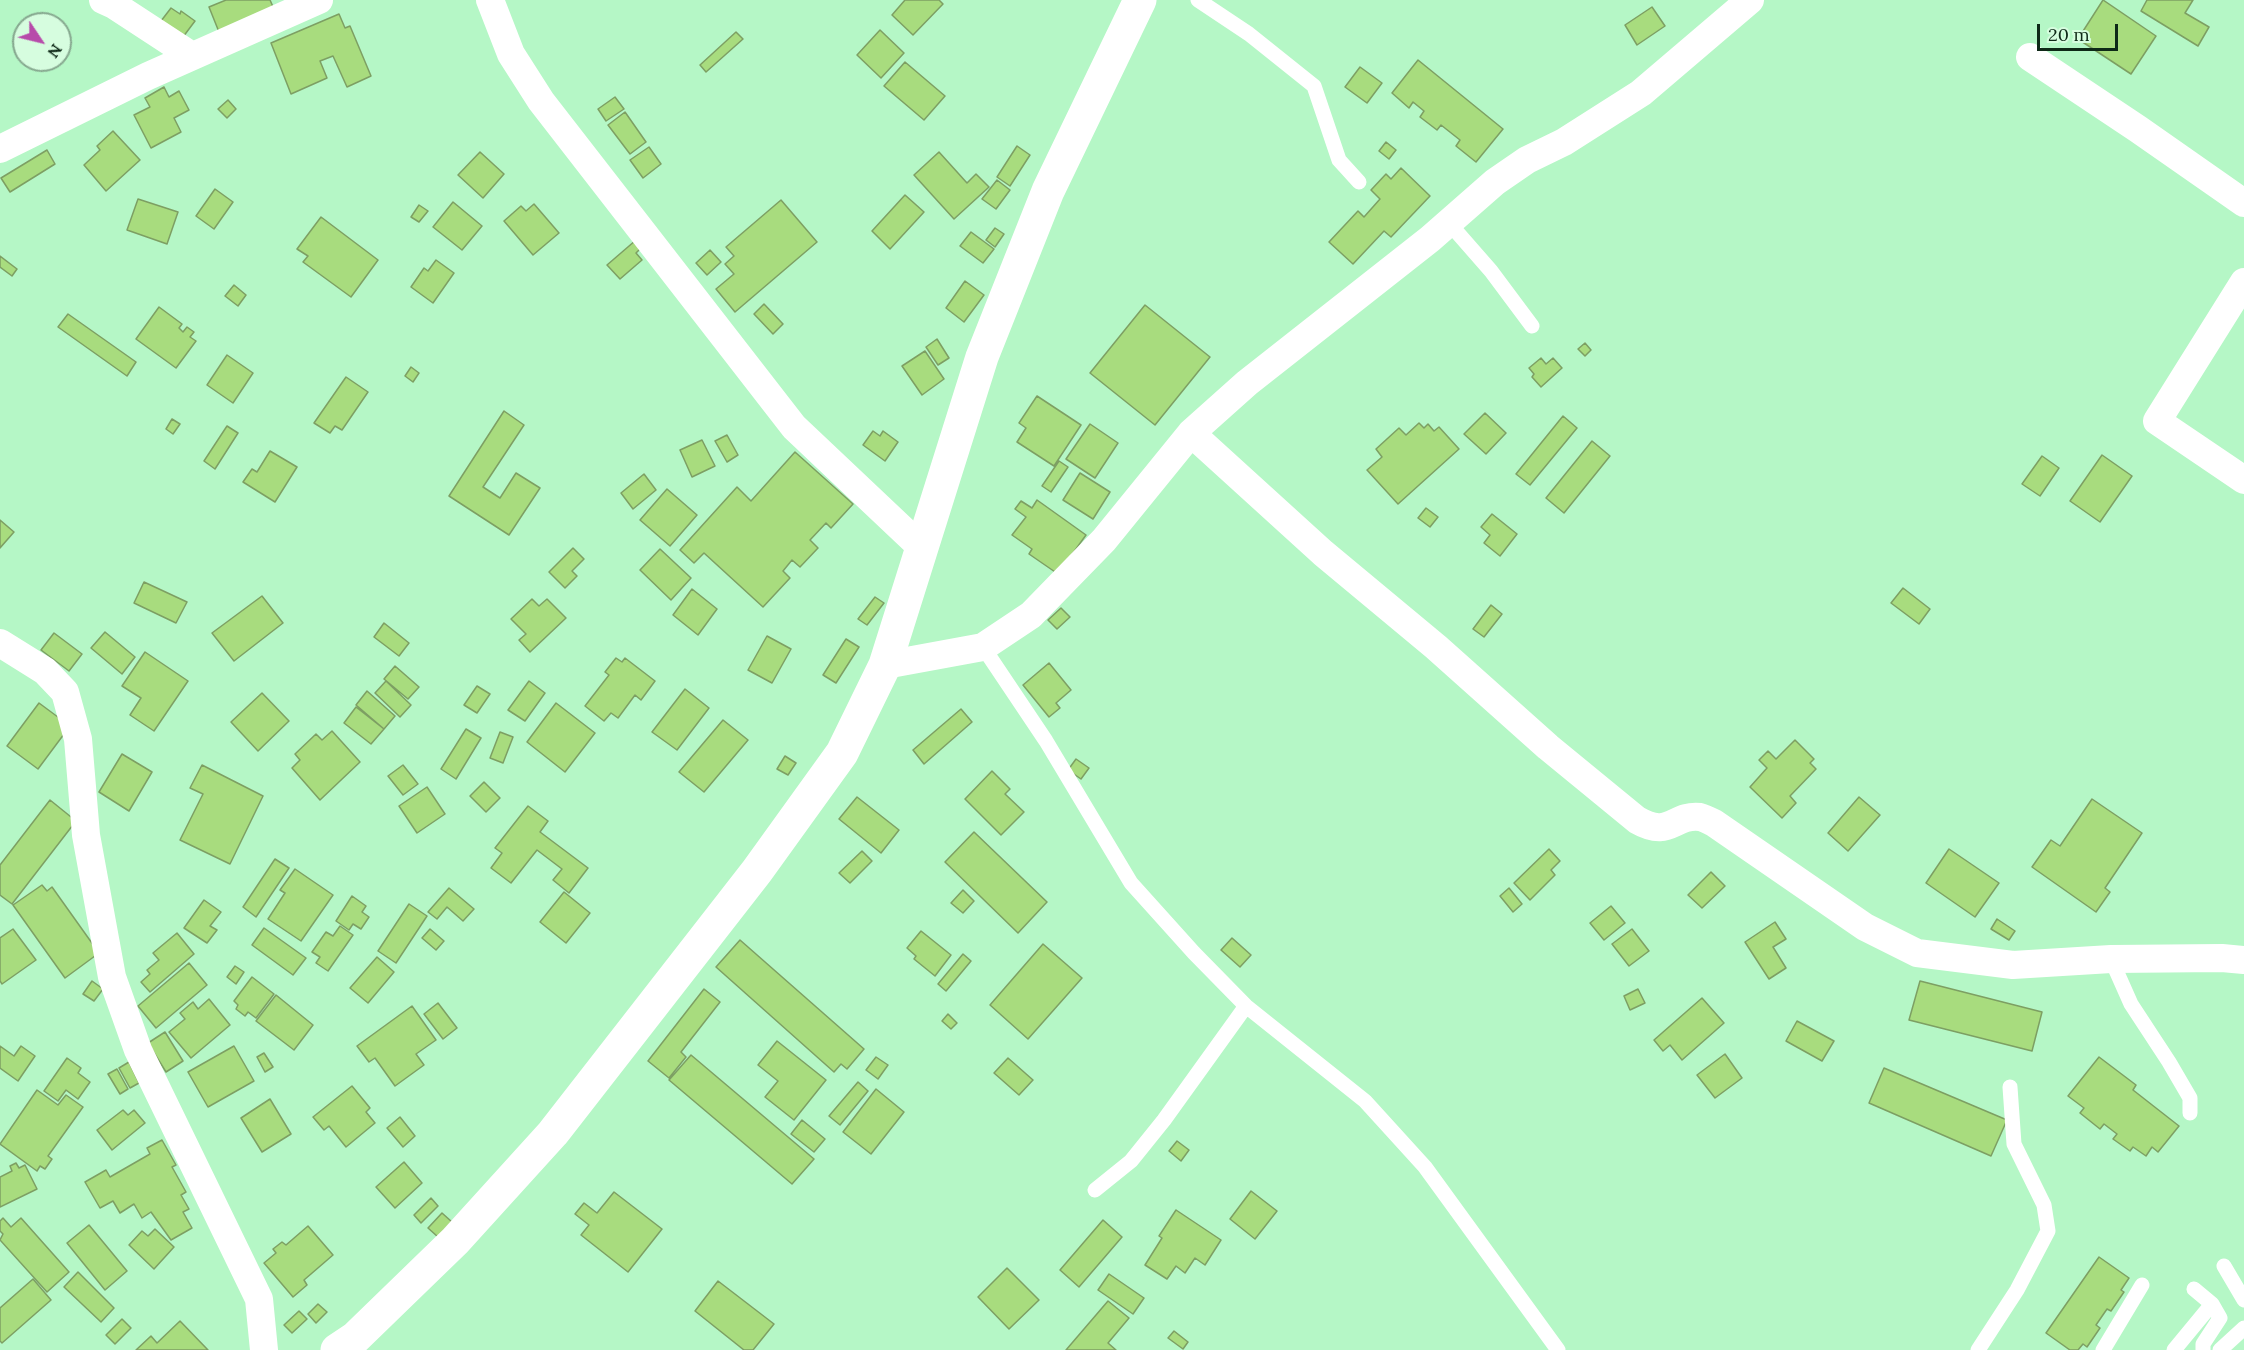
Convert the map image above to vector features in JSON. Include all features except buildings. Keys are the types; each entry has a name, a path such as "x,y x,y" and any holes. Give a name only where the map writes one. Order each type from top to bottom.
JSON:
{"street":[{"path":"103,0 192,56"},
{"path":"0,149 148,76 319,0"},
{"path":"489,0 511,54 541,101 779,409 794,427 921,548"},
{"path":"338,1350 355,1338 455,1241 554,1133 757,871 842,753 885,665 982,357 1048,191 1140,0"},
{"path":"885,665 983,647 1031,615 1104,540 1191,433 1247,383 1449,223 1495,182 1527,160 1564,142 1641,93 1750,0"},
{"path":"2030,57 2139,129 2244,203"},
{"path":"2244,282 2157,421 2244,480"},
{"path":"1191,433 1323,553 1436,647 1548,747 1651,828 1700,817 1714,823 1865,927 1917,953 2013,965 2111,959 2222,957 2244,960"},
{"path":"0,643 45,671 65,692 78,739 86,835 112,977 138,1050 259,1299 264,1350"}],"lane":[{"path":"1198,0 1249,34 1314,86 1339,160 1359,182"},
{"path":"1449,223 1491,271 1532,326"},
{"path":"983,647 1046,741 1131,883 1246,1006 1365,1101 1425,1167 1558,1350"},
{"path":"2111,959 2131,1004 2190,1098 2190,1113"},
{"path":"1095,1190 1131,1161 1164,1120 1246,1006"},
{"path":"1978,1350 2018,1290 2048,1231 2044,1205 2014,1144 2010,1087"},
{"path":"2224,1266 2244,1300"},
{"path":"2103,1350 2142,1285"},
{"path":"2194,1289 2212,1305 2220,1318 2203,1344 2203,1350"},
{"path":"2174,1350 2212,1305"},
{"path":"2220,1350 2244,1328"}]}
